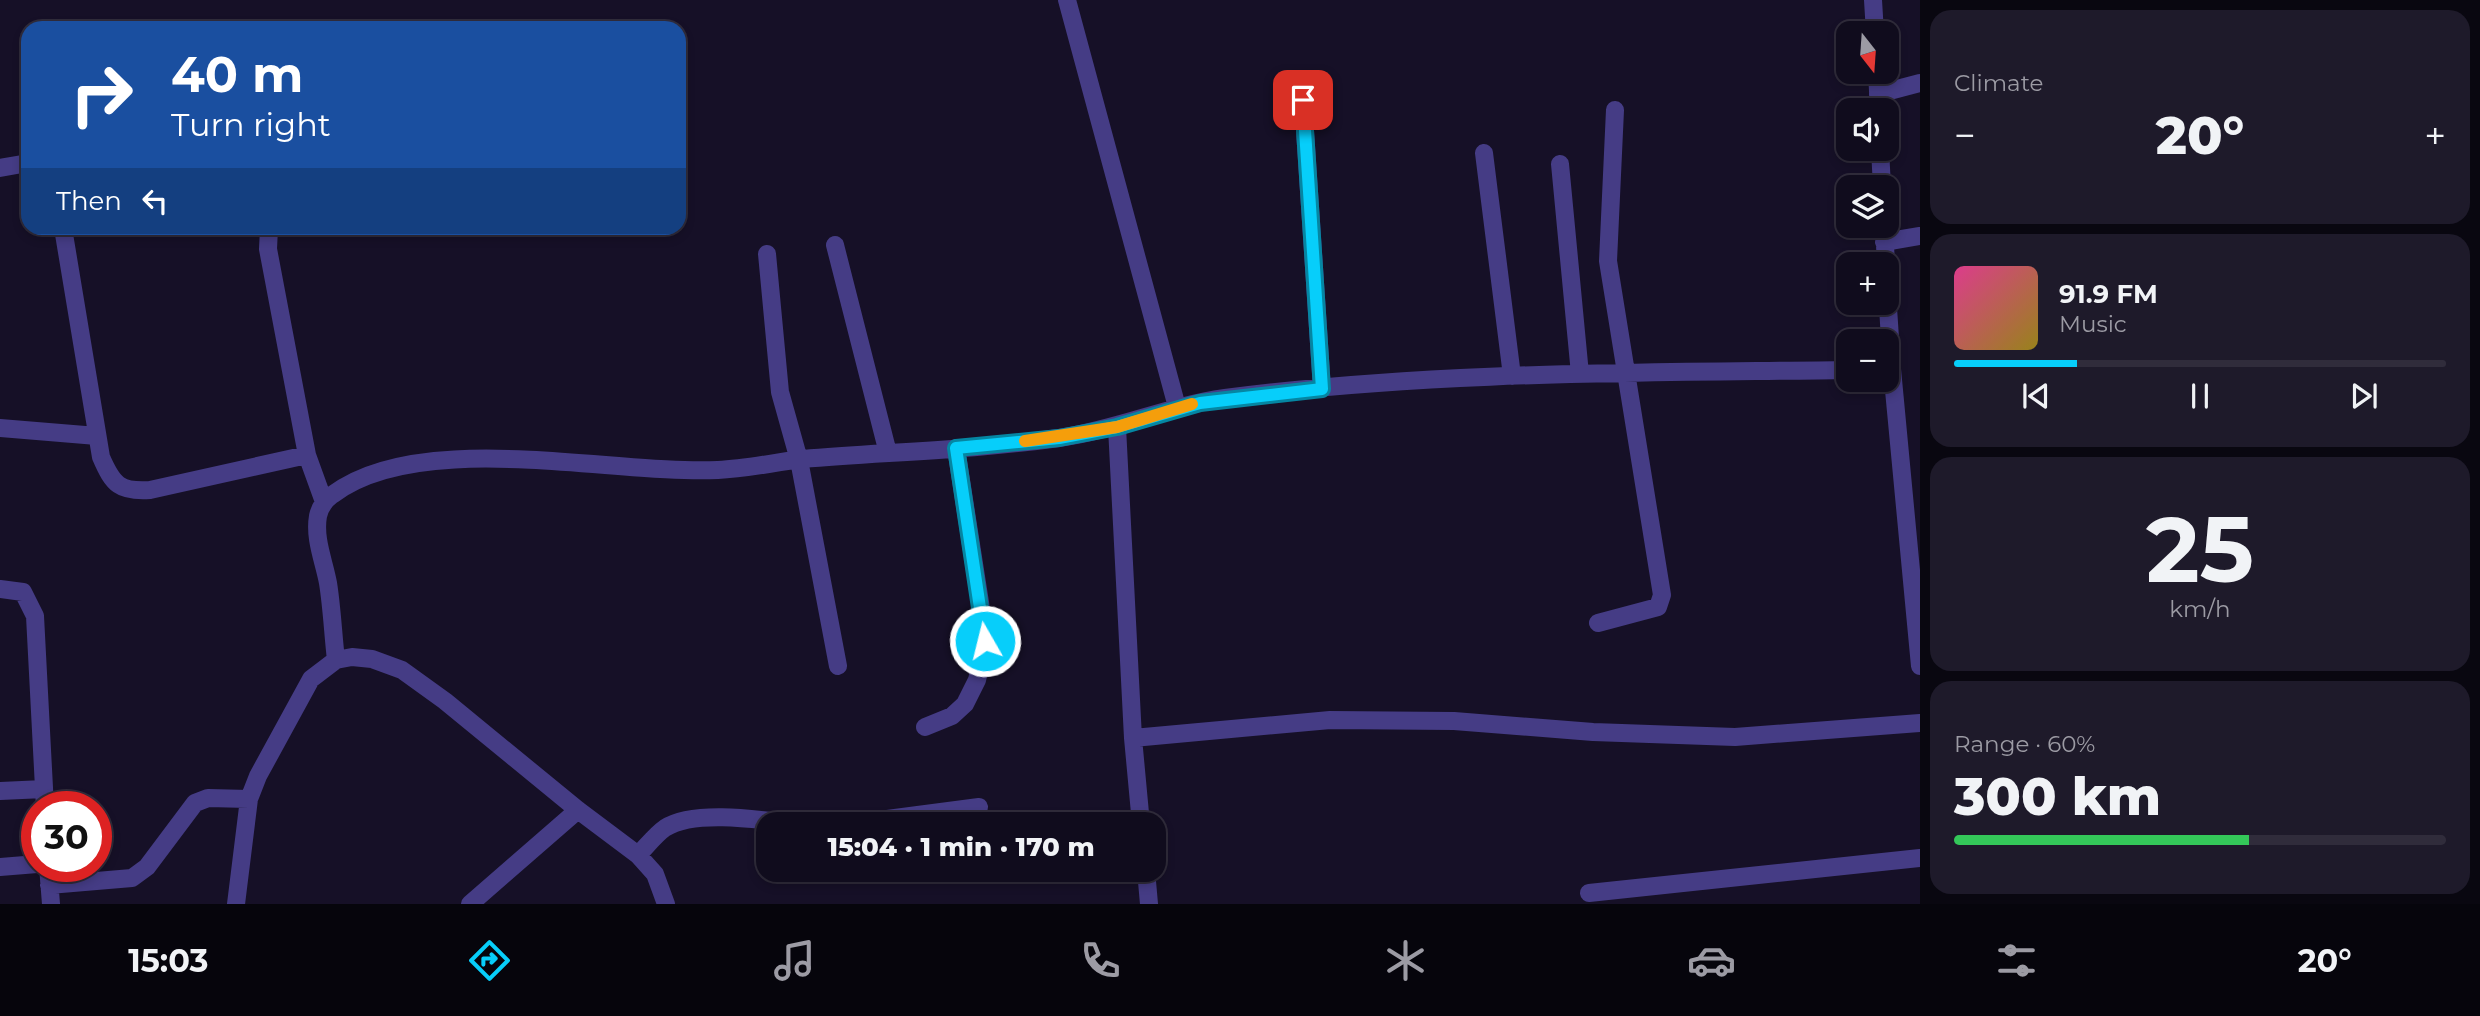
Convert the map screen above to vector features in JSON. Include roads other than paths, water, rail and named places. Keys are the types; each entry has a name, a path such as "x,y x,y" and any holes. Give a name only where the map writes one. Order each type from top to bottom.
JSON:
{"street":[{"path":"1067,0 1177,407"},
{"path":"1873,0 1874,21"},
{"path":"1887,98 1920,83"},
{"path":"1303,100 1322,389"},
{"path":"1598,623 1658,607 1662,595 1608,261 1615,110"},
{"path":"1484,153 1512,376"},
{"path":"0,168 21,164"},
{"path":"1560,164 1580,374"},
{"path":"64,235 97,436 108,473 118,485 131,491 188,482 307,455"},
{"path":"269,235 268,249 307,455 324,502"},
{"path":"1899,235 1920,236"},
{"path":"835,245 888,453"},
{"path":"768,254 780,392 799,460 838,666"},
{"path":"336,660 328,580 318,542 318,516 324,502 353,481 376,473 459,459 719,470 799,460 1059,438 1117,427 1177,407 1223,398 1322,389 1512,376 1836,370"},
{"path":"1894,392 1911,480 1920,666"},
{"path":"1117,427 1133,738 1140,812"},
{"path":"0,428 97,436"},
{"path":"925,727 953,716 965,704 977,680 985,641 956,448"},
{"path":"0,589 23,592 35,616 45,791"},
{"path":"236,904 249,799 290,713 311,679 336,660 372,659 402,670 502,745 578,810 638,855 655,874 666,904"},
{"path":"1133,738 1331,720 1454,721 1593,732 1735,737 1920,723"},
{"path":"0,791 21,794"},
{"path":"49,886 132,878 147,867 195,803 208,798 249,799"},
{"path":"941,812 979,807"},
{"path":"470,904 578,810"},
{"path":"638,855 667,827 693,820 756,819"},
{"path":"1590,893 1920,858"},
{"path":"0,867 21,865"},
{"path":"49,882 51,904"},
{"path":"1147,882 1149,904"}]}
